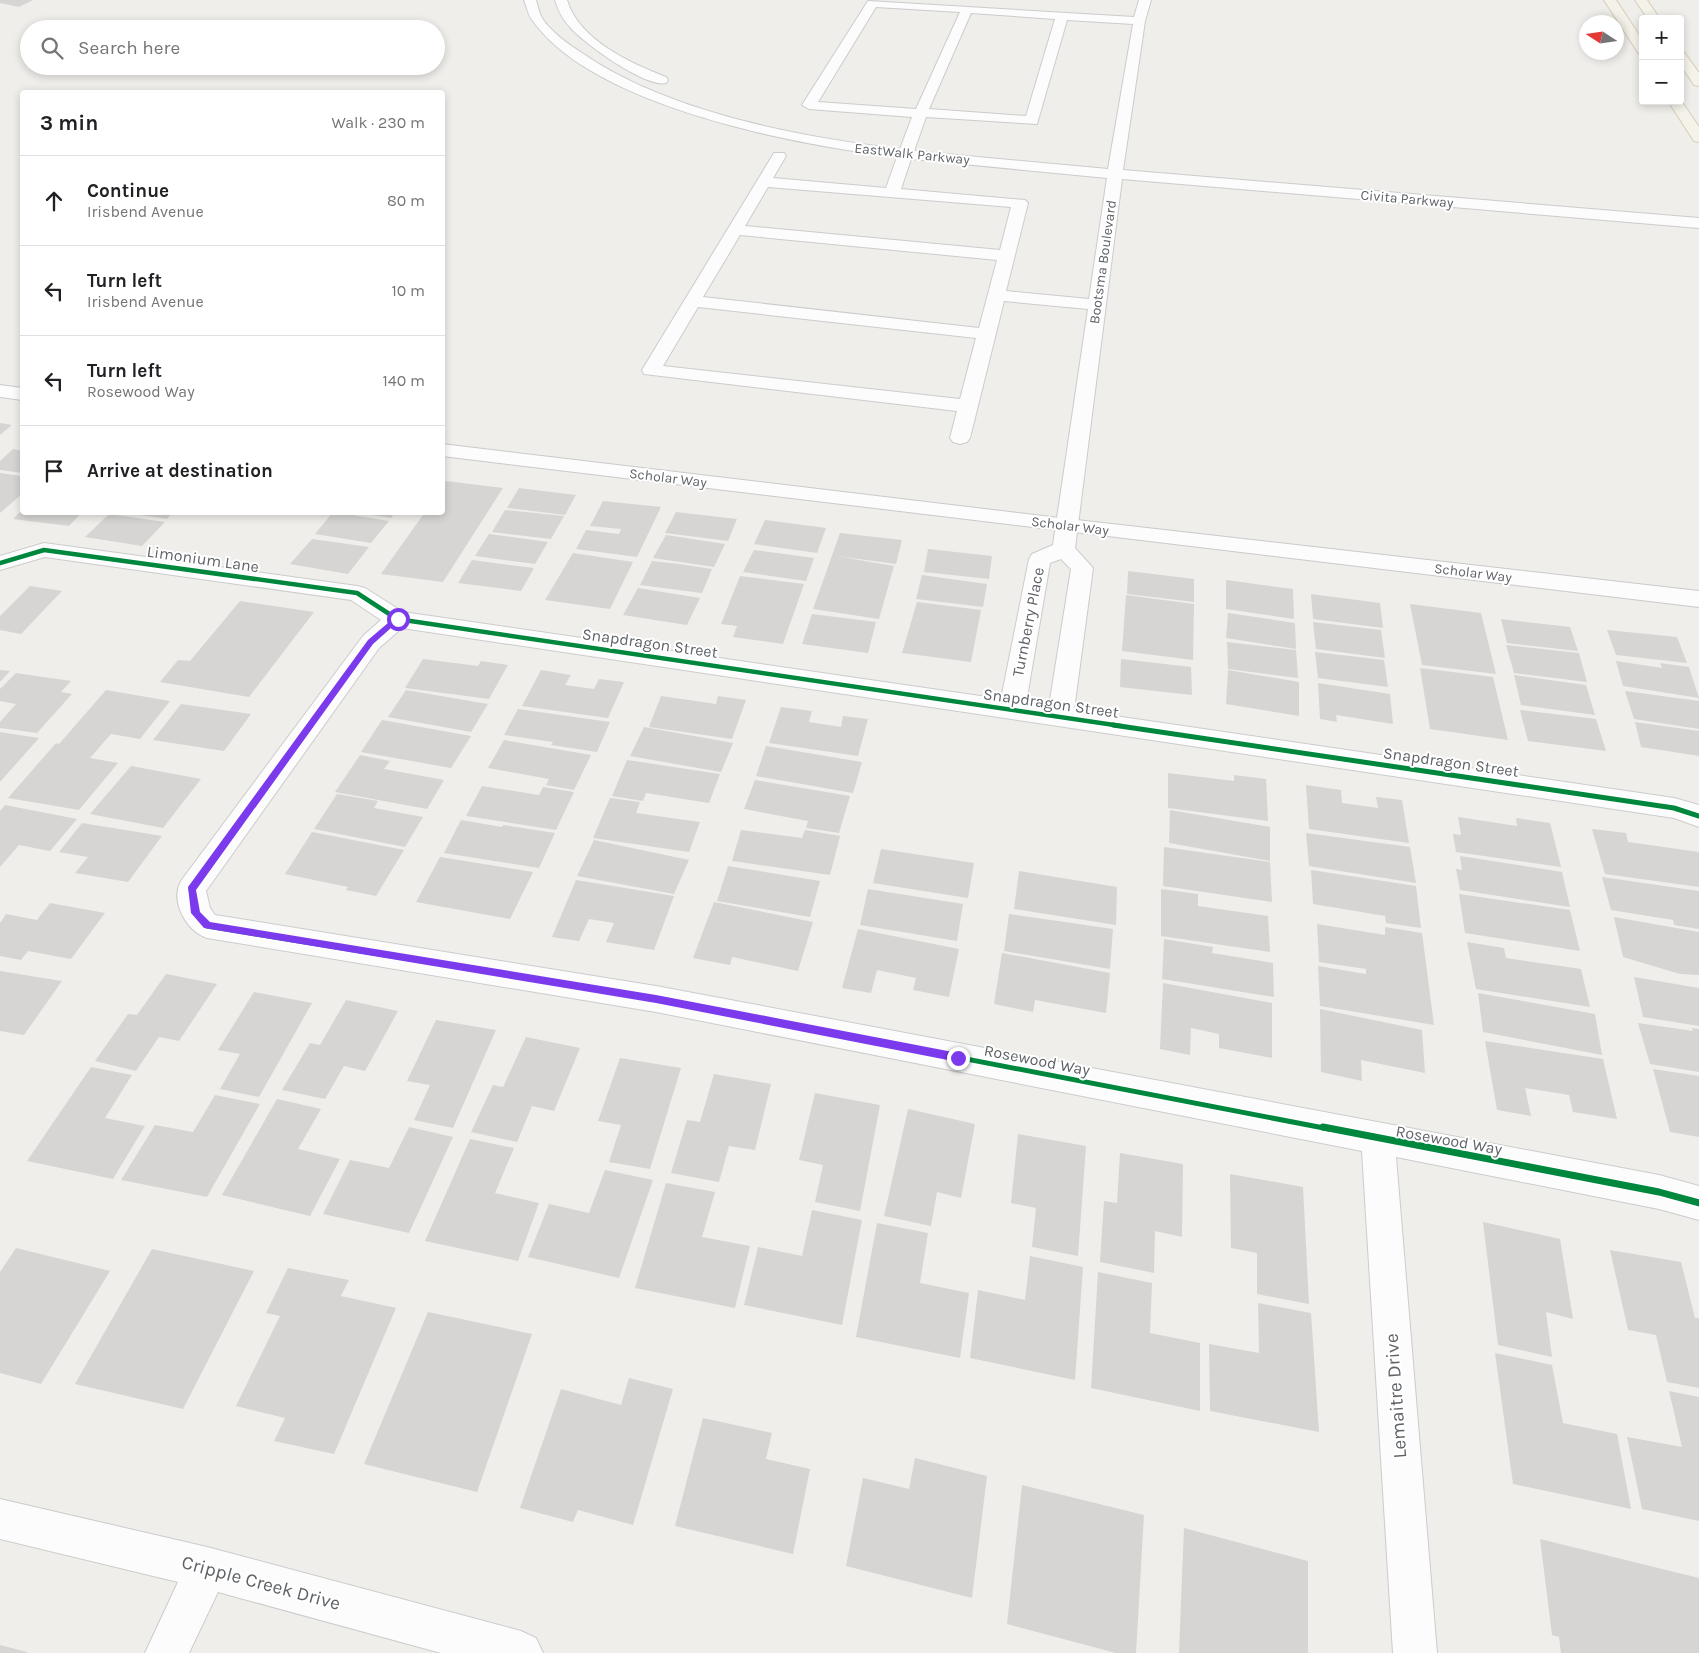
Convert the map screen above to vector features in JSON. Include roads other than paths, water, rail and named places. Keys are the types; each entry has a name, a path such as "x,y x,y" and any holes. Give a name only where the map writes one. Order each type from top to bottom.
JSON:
{"main road":[{"path":"1610,0 1639,45"},
{"path":"1641,0 1651,15"},
{"path":"1684,60 1699,82"},
{"path":"1678,105 1699,138"}],"street":[{"name":"EastWalk Parkway","path":"530,0 537,19 560,44 603,74 647,94 713,115 767,130 839,146 1115,174"},
{"path":"561,0 570,20 592,42 652,77 677,86"},
{"name":"Bootsma Boulevard","path":"1068,526 1115,174 1139,22 1145,0"},
{"path":"1062,16 1032,121 809,105 872,3 1062,16 1139,22"},
{"path":"892,193 920,114 967,10"},
{"path":"713,115 718,100"},
{"path":"779,156 651,370 968,406"},
{"name":"Civita Parkway","path":"1115,174 1699,223"},
{"path":"763,182 1020,203 960,438"},
{"path":"735,230 1007,256"},
{"path":"997,296 1097,305"},
{"path":"692,301 987,334"},
{"path":"0,391 20,394"},
{"name":"Scholar Way","path":"445,450 1068,526 1699,599"},
{"path":"1060,717 1082,568 1064,549 1068,526"},
{"name":"Turnberry Place","path":"1012,710 1040,559 1064,549"},
{"name":"Limonium Lane","path":"0,563 44,550 357,593 398,619"},
{"name":"Snapdragon Street","path":"398,619 1674,808 1699,816"},
{"name":"Rosewood Way","path":"398,619 370,642 191,889 196,913 208,926 656,999 1659,1192 1699,1204"},
{"name":"Lemaitre Drive","path":"1378,1139 1416,1653"},
{"name":"Cripple Creek Drive","path":"0,1519 207,1568 521,1653"},
{"path":"167,1653 207,1568"}]}
